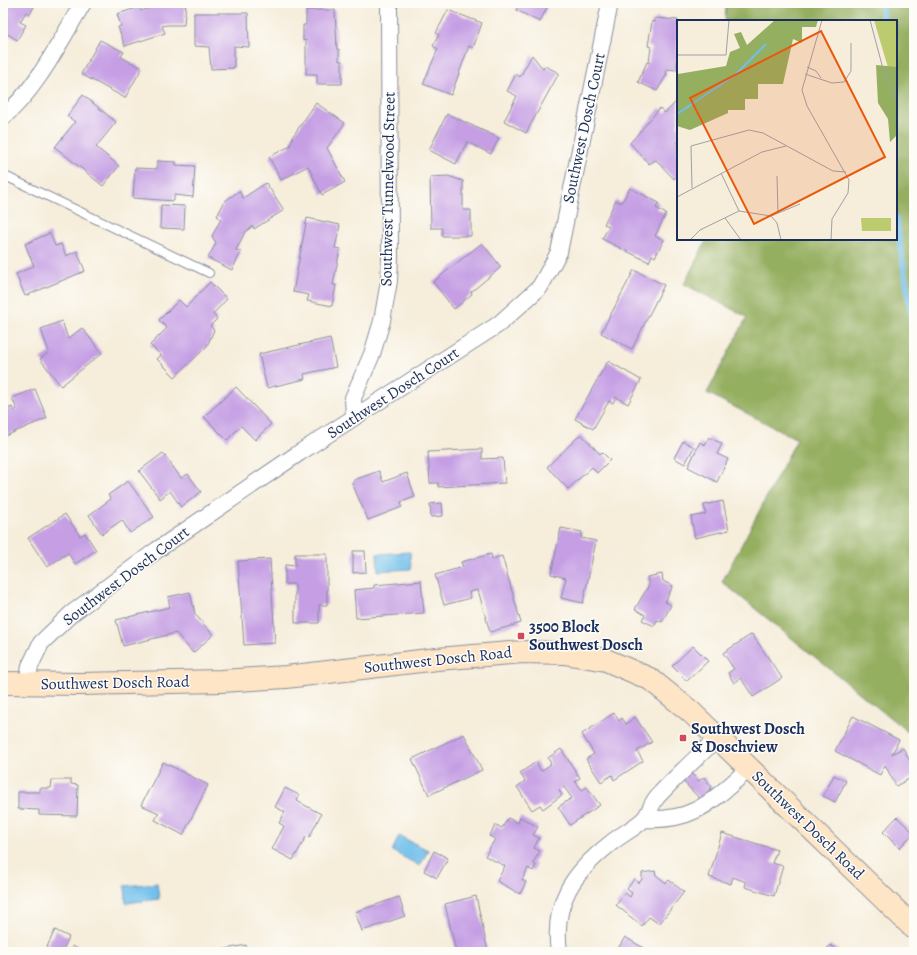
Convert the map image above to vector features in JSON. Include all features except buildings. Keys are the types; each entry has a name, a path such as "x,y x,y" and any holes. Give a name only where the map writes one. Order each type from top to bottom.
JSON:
{"street":[{"path":"3,117 16,107 47,62 82,3"},
{"name":"Southwest Tunnelwood Street","path":"354,417 353,398 378,338 389,281 389,3"},
{"name":"Southwest Dosch Court","path":"27,684 30,666 41,643 71,614 157,550 354,417 499,324 524,303 544,281 559,252 610,3"},
{"name":"Southwest Dosch Road","path":"3,683 80,684 235,680 286,677 437,659 524,652 564,653 606,660 650,679 680,703 718,737 914,928"},
{"path":"559,952 557,938 560,909 570,886 586,865 600,852 644,819 656,798 718,737"},
{"path":"644,819 672,819 698,810 750,768"}],"lane":[{"path":"3,175 208,273"}],"green space":[{"path":"726,3 914,3 914,737 722,582 797,439 707,393 747,317 684,284 706,240 897,240 897,20 725,20"}],"water":[{"path":"410,552 411,569 378,571 377,554"},
{"path":"399,836 428,850 420,866 392,851"},
{"path":"157,883 159,899 126,903 125,886"}],"waterway":[{"path":"881,3 883,20"},
{"path":"897,224 914,333"}],"place":[{"name":"3500 Block Southwest Dosch","path":"521,636"},
{"name":"Southwest Dosch & Doschview","path":"683,738"}]}
